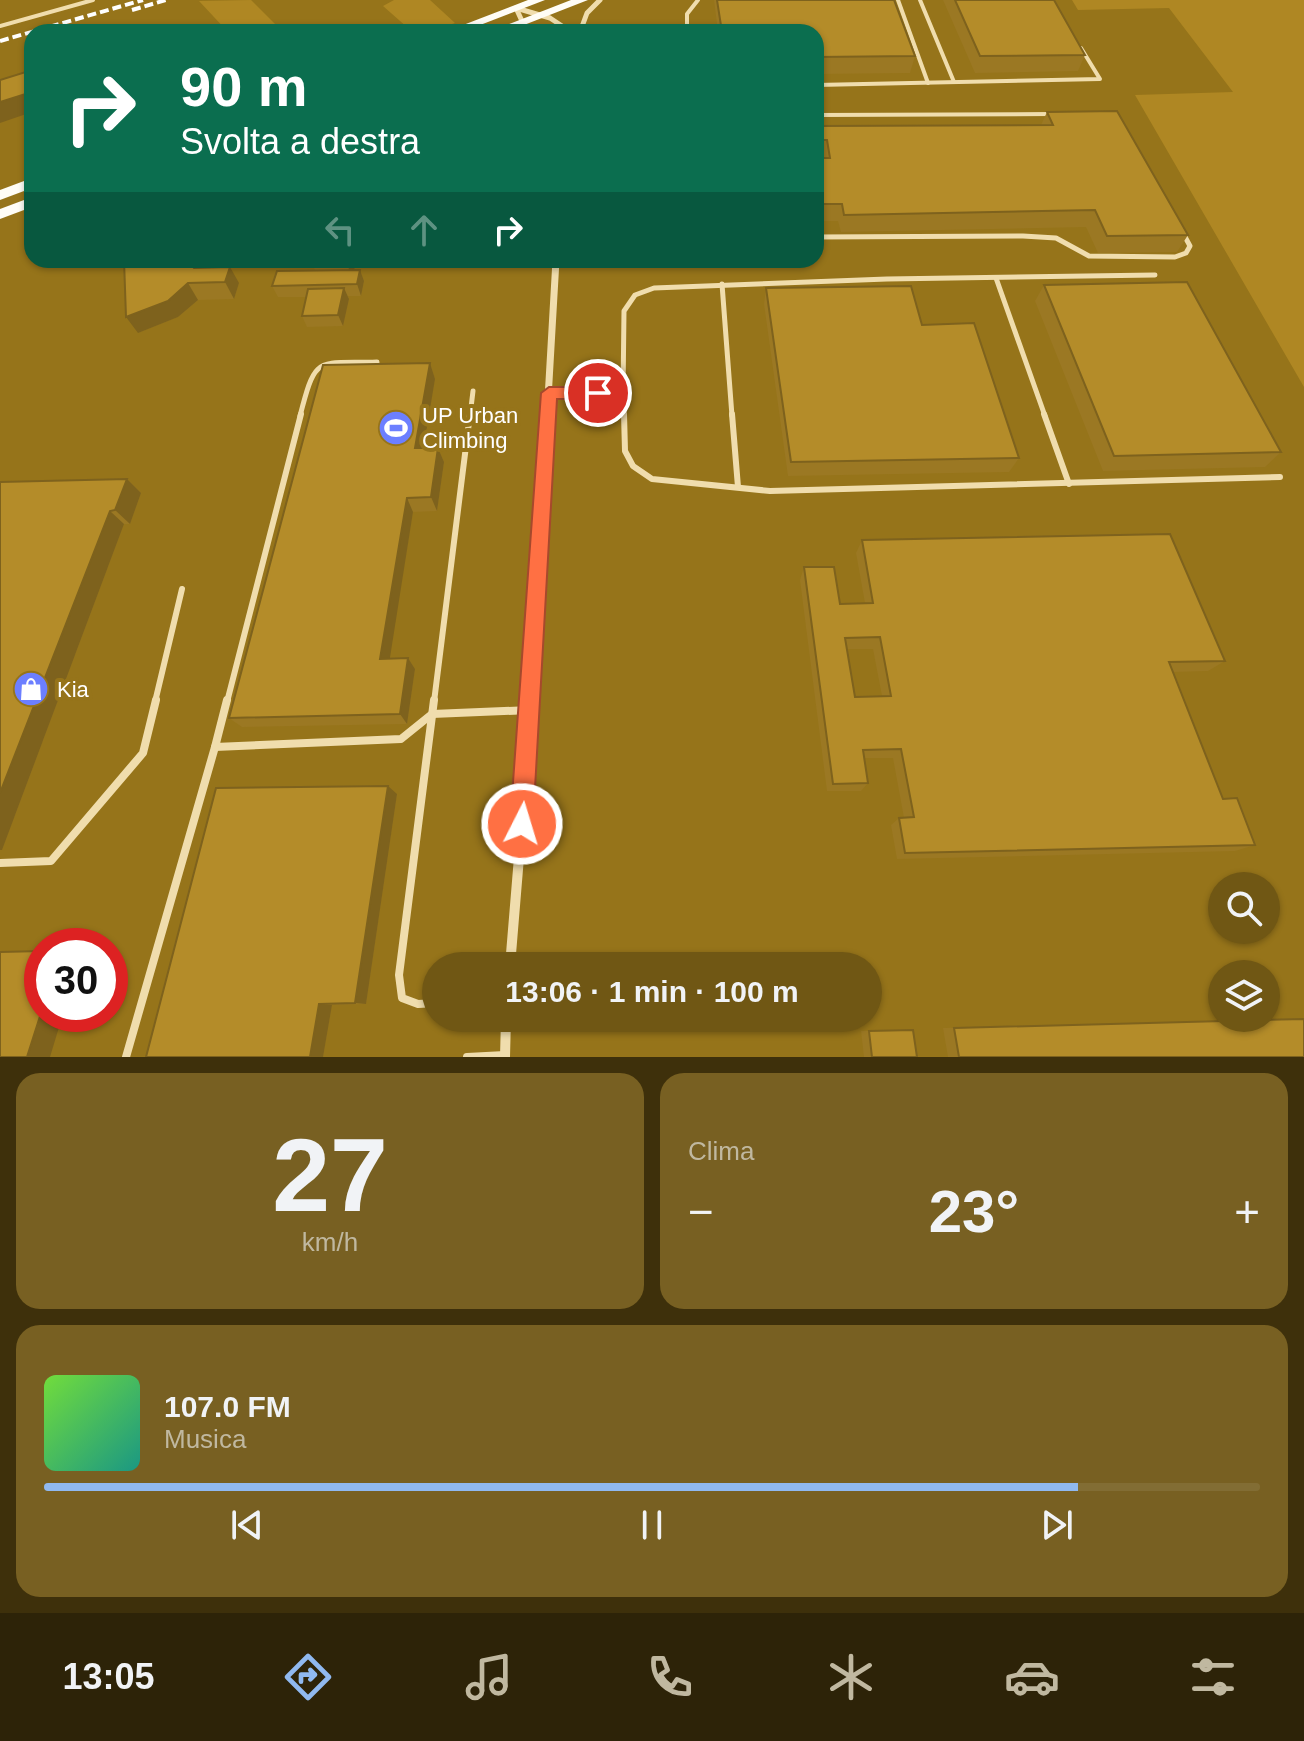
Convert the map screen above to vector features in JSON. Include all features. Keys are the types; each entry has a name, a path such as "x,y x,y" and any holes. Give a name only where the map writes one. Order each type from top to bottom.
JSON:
{"main road":[{"path":"473,24 539,0"},
{"path":"528,24 540,15 582,0"},
{"path":"0,195 24,186"},
{"path":"0,214 24,205"}],"street":[{"path":"583,24 587,13 600,0"},
{"path":"516,8 561,24"},
{"path":"516,8 523,24"},
{"path":"511,952 531,710 556,268"},
{"path":"505,1056 506,1032"}],"lane":[{"path":"0,26 93,0"},
{"path":"686,24 685,14 698,0"},
{"path":"898,0 928,83"},
{"path":"920,0 954,82"},
{"path":"824,85 1100,79 1078,43"},
{"path":"824,115 1065,114"},
{"path":"824,237 1023,236 1056,238 1089,256 1164,257 1186,253 1190,246 1182,233"},
{"path":"1155,275 654,288 635,295 624,311 625,451 633,466 652,479 785,491 1280,477"},
{"path":"996,278 1069,484"},
{"path":"722,284 738,487"},
{"path":"126,1057 215,747 311,374 323,364 377,362"},
{"path":"422,1004 402,998 399,975 473,391"},
{"path":"549,393 623,393"},
{"path":"0,863 51,861 143,753 182,589"},
{"path":"215,747 401,739 432,714 531,710"},
{"path":"467,1057 505,1056"}],"shaded area":[{"path":"251,0 275,24 221,24 199,1"},
{"path":"394,0 430,0 455,23 403,24 383,6"},
{"path":"1072,0 1304,0 1304,387 1135,95 1233,92 1169,8 1078,10"}],"building":[{"path":"717,0 894,0 915,56 824,57 824,24 721,24"},
{"path":"955,0 1054,0 1085,55 980,56"},
{"path":"24,72 24,94 0,102 0,80"},
{"path":"1117,111 1188,235 1107,236 1095,210 844,215 842,204 824,204 824,158 830,158 827,140 824,140 824,126 1053,125 1047,112"},
{"path":"124,268 230,268 225,282 188,283 168,301 126,317"},
{"path":"360,270 357,284 272,286 277,271"},
{"path":"1187,282 1281,452 1114,456 1044,285"},
{"path":"911,286 922,325 974,323 1019,458 791,462 766,288"},
{"path":"344,288 338,315 302,316 308,289"},
{"path":"430,363 415,448 438,448 431,497 407,498 380,659 408,658 400,714 229,718 323,365"},
{"name":"Kia","path":"127,479 115,510 110,511 0,793 0,482"},
{"path":"1170,534 1225,661 1169,662 1223,799 1237,798 1255,845 905,853 899,818 914,817 901,749 863,750 868,783 833,784 804,567 834,567 840,604 873,603 862,540","holes":["880,637 891,696 855,697 845,638"]},
{"path":"388,786 355,1003 319,1004 310,1057 146,1057 216,788"},
{"path":"24,951 24,1032 35,1032 27,1057 0,1057 0,952"},
{"path":"1304,1019 1304,1057 959,1057 954,1028 1208,1021 1208,1032 1280,1032 1280,1020"},
{"path":"913,1030 917,1057 872,1057 869,1032"}],"railway":[{"path":"59,24 143,0"},
{"path":"132,10 166,0"},
{"path":"0,41 24,34"}],"place":[{"name":"UP Urban Climbing","path":"396,428"},
{"name":"Kia","path":"31,689"}],"route":[{"path":"522,824 549,393 598,393"}]}
